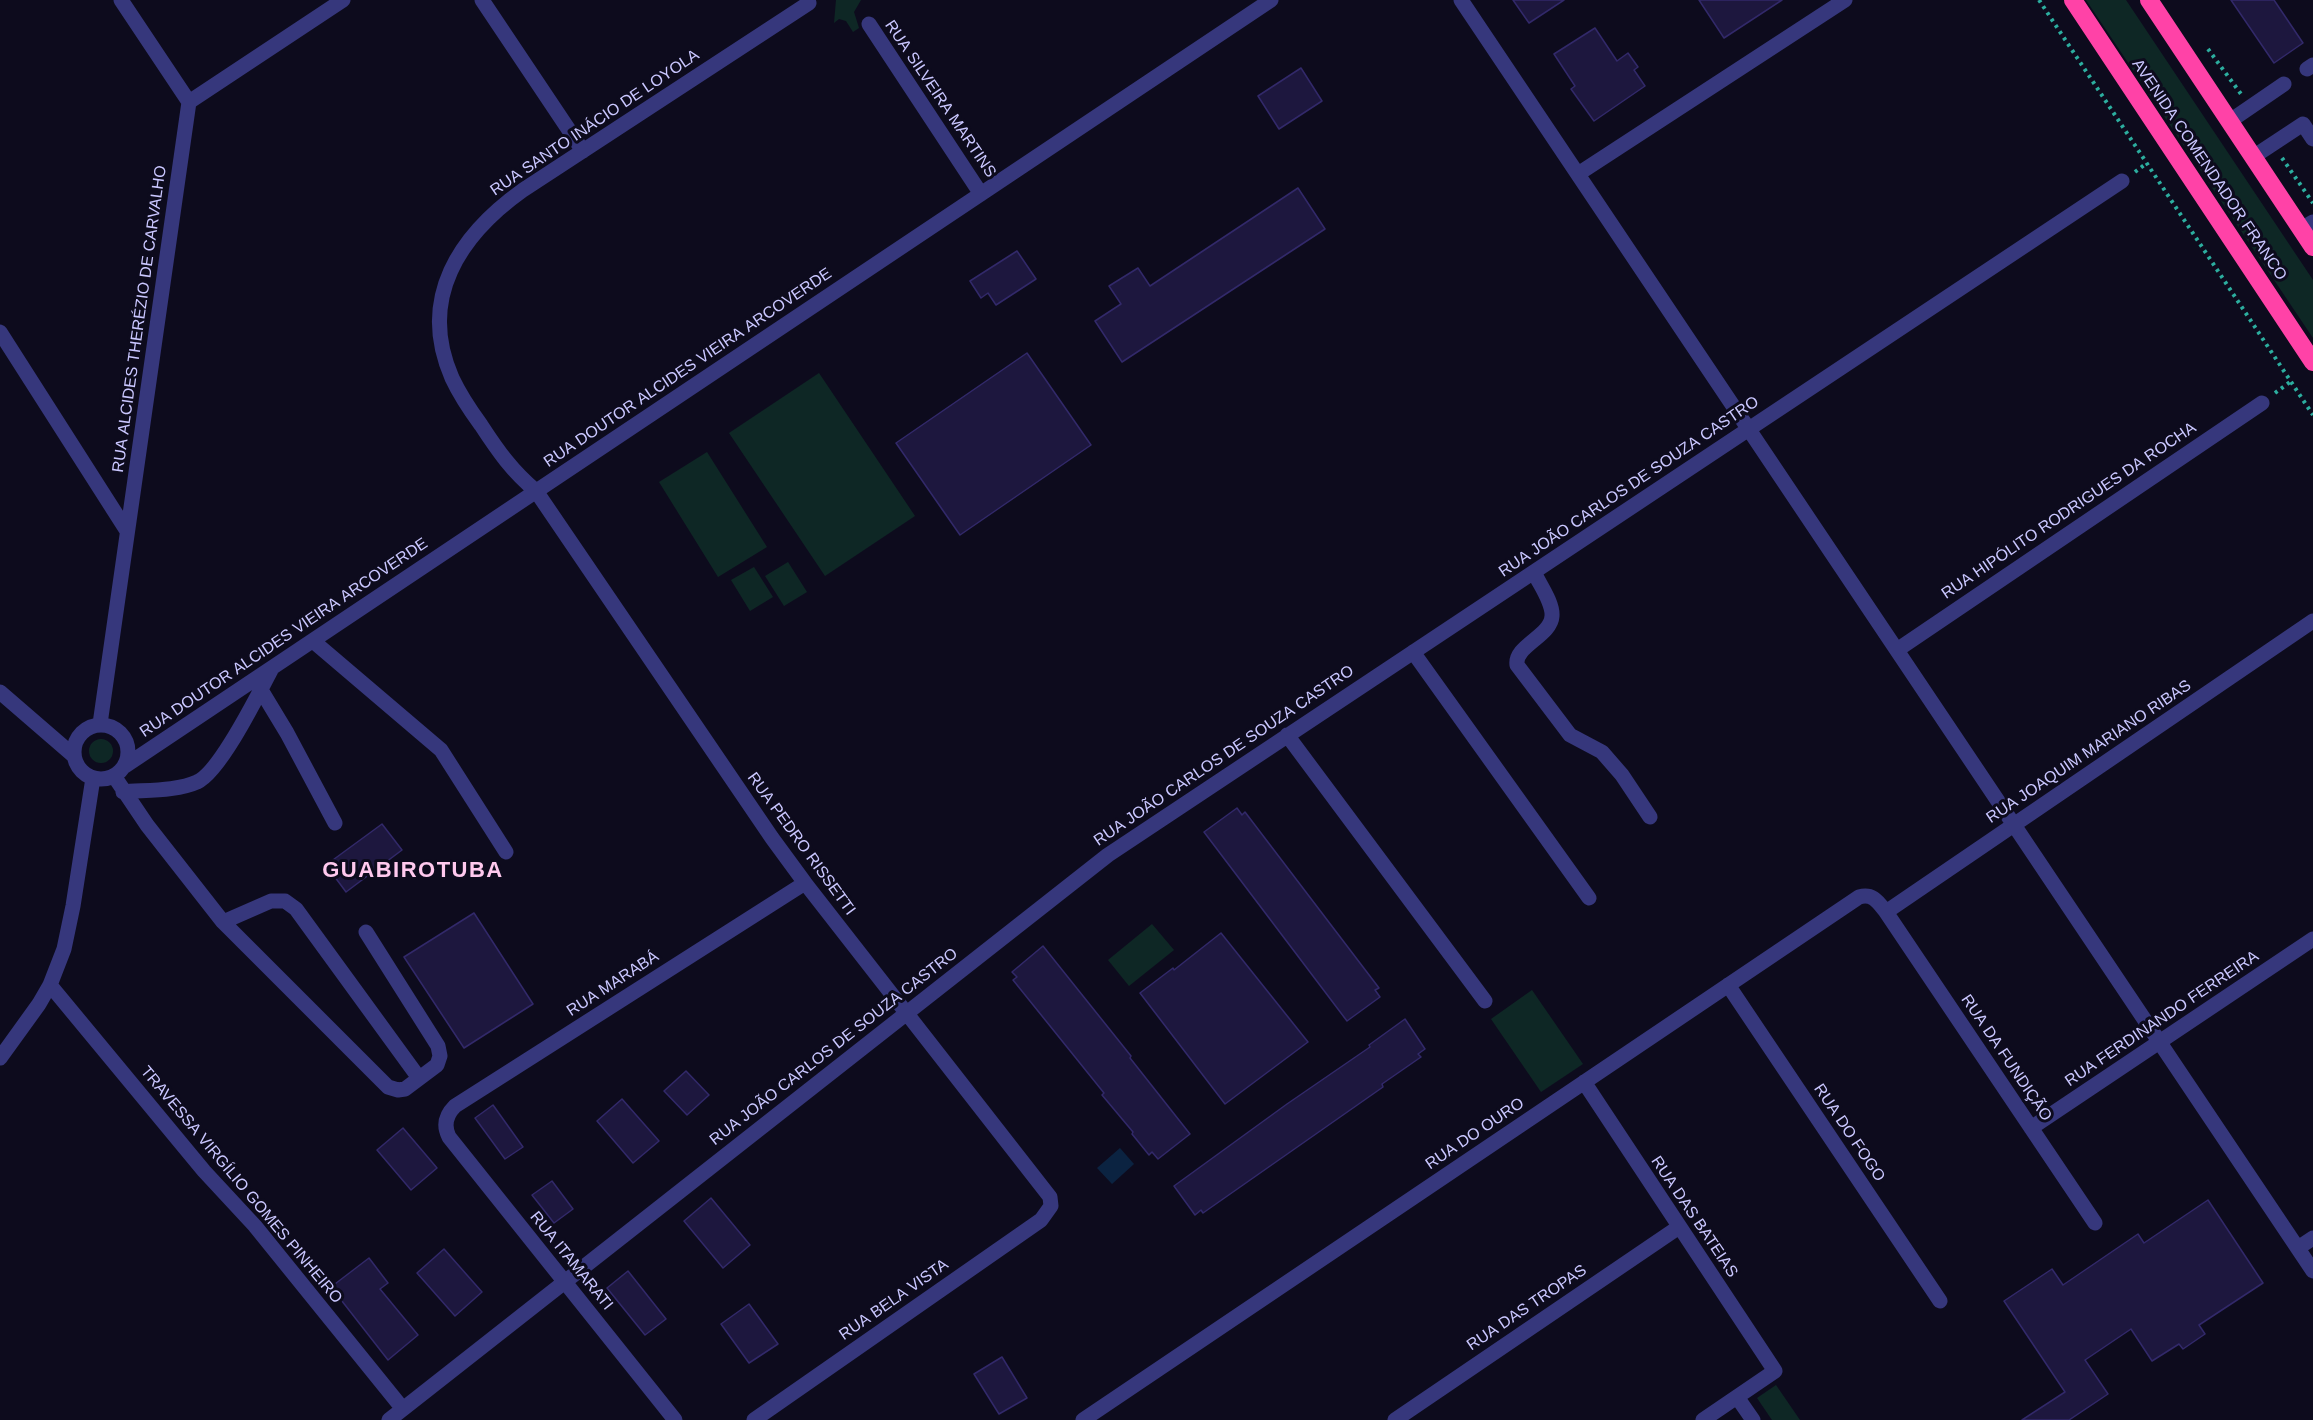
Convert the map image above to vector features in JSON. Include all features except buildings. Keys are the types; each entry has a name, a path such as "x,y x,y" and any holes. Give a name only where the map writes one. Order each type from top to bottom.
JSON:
{"highway":[{"name":"AVENIDA COMENDADOR FRANCO","path":"2073,0 2313,362"},
{"path":"2149,0 2253,157 2307,225 2313,247"}],"street":[{"path":"121,0 189,102 343,0"},
{"path":"482,0 583,150"},
{"name":"RUA DOUTOR ALCIDES VIEIRA ARCOVERDE","path":"119,771 1271,0"},
{"path":"1461,0 2313,1271"},
{"path":"1578,174 1845,0"},
{"name":"RUA SANTO INÁCIO DE LOYOLA","path":"536,491 510,467 464,401 452,376 444,353 441,329 442,303 454,261 484,221 504,203 809,3"},
{"name":"RUA SILVEIRA MARTINS","path":"869,24 981,194"},
{"path":"2230,121 2284,84"},
{"name":"RUA ALCIDES THERÉZIO DE CARVALHO","path":"100,724 189,102"},
{"path":"2253,157 2303,124 2313,139"},
{"name":"RUA JOÃO CARLOS DE SOUZA CASTRO","path":"389,1420 1108,855 2122,181"},
{"path":"0,332 127,531"},
{"name":"RUA HIPÓLITO RODRIGUES DA ROCHA","path":"1897,650 2262,403"},
{"name":"RUA PEDRO RISSETTI","path":"536,491 804,883 1047,1191 1051,1206"},
{"path":"1534,572 1552,615 1550,625 1519,655 1517,664 1570,735 1602,752 1622,775 1650,817"},
{"name":"RUA JOAQUIM MARIANO RIBAS","path":"1886,912 2313,621"},
{"path":"313,641 441,750 506,852"},
{"path":"1413,652 1589,897"},
{"path":"123,792 187,786 208,775 219,761 272,668"},
{"path":"261,690 287,733 335,823"},
{"path":"0,692 74,756 81,770 93,778 100,779 119,771"},
{"path":"74,756 77,739 91,727 100,724 123,734 129,750 119,771 123,792 223,922 388,1087 398,1090 405,1089 437,1065 440,1056 438,1046 366,932"},
{"path":"1287,735 1485,1001"},
{"path":"0,1058 26,1025 50,985 64,949 93,778"},
{"name":"RUA MARABÁ","path":"446,1120 455,1106 804,883"},
{"name":"RUA DO OURO","path":"1083,1420 1859,897 1867,895 1874,897 1886,912"},
{"path":"223,922 271,901 285,901 296,909 419,1078"},
{"name":"RUA DA FUNDIÇÃO","path":"1886,912 2096,1223"},
{"name":"RUA FERDINANDO FERREIRA","path":"2031,1128 2313,939"},
{"name":"TRAVESSA VIRGÍLIO GOMES PINHEIRO","path":"50,985 199,1165 255,1226 403,1409"},
{"name":"RUA DO FOGO","path":"1728,985 1940,1301"},
{"name":"RUA DAS BATEIAS","path":"1584,1082 1775,1371 1737,1397"},
{"name":"RUA ITAMARATI","path":"446,1120 445,1130 449,1137 675,1420"},
{"name":"RUA BELA VISTA","path":"754,1420 1041,1220 1051,1206"},
{"name":"RUA DAS TROPAS","path":"1395,1420 1679,1227"},
{"path":"2298,1248 2313,1238"},
{"path":"1703,1420 1737,1397 1753,1420"}],"path":[{"path":"2039,0 2313,415"},
{"path":"2206,47 2239,93 2247,96"},
{"path":"2273,144 2313,203"}],"green space":[{"path":"836,0 861,0 854,12 859,28 853,32 846,21 839,19 834,23"},
{"path":"2086,0 2126,0 2313,280 2313,338"},
{"path":"819,373 915,516 825,576 729,433"},
{"path":"707,452 767,547 718,577 659,482"},
{"path":"788,562 807,592 784,606 765,576"},
{"path":"754,567 773,597 750,611 731,580"},
{"path":"101,739 110,742 113,751 110,760 101,763 92,760 89,751 92,742"},
{"path":"1152,924 1174,950 1129,986 1108,960"},
{"path":"1532,990 1583,1064 1541,1092 1491,1019"},
{"path":"1776,1385 1800,1420 1772,1420 1757,1398"}],"water":[{"path":"1120,1148 1134,1164 1112,1184 1097,1168"}],"district":[{"name":"GUABIROTUBA","path":"413,871"}]}
